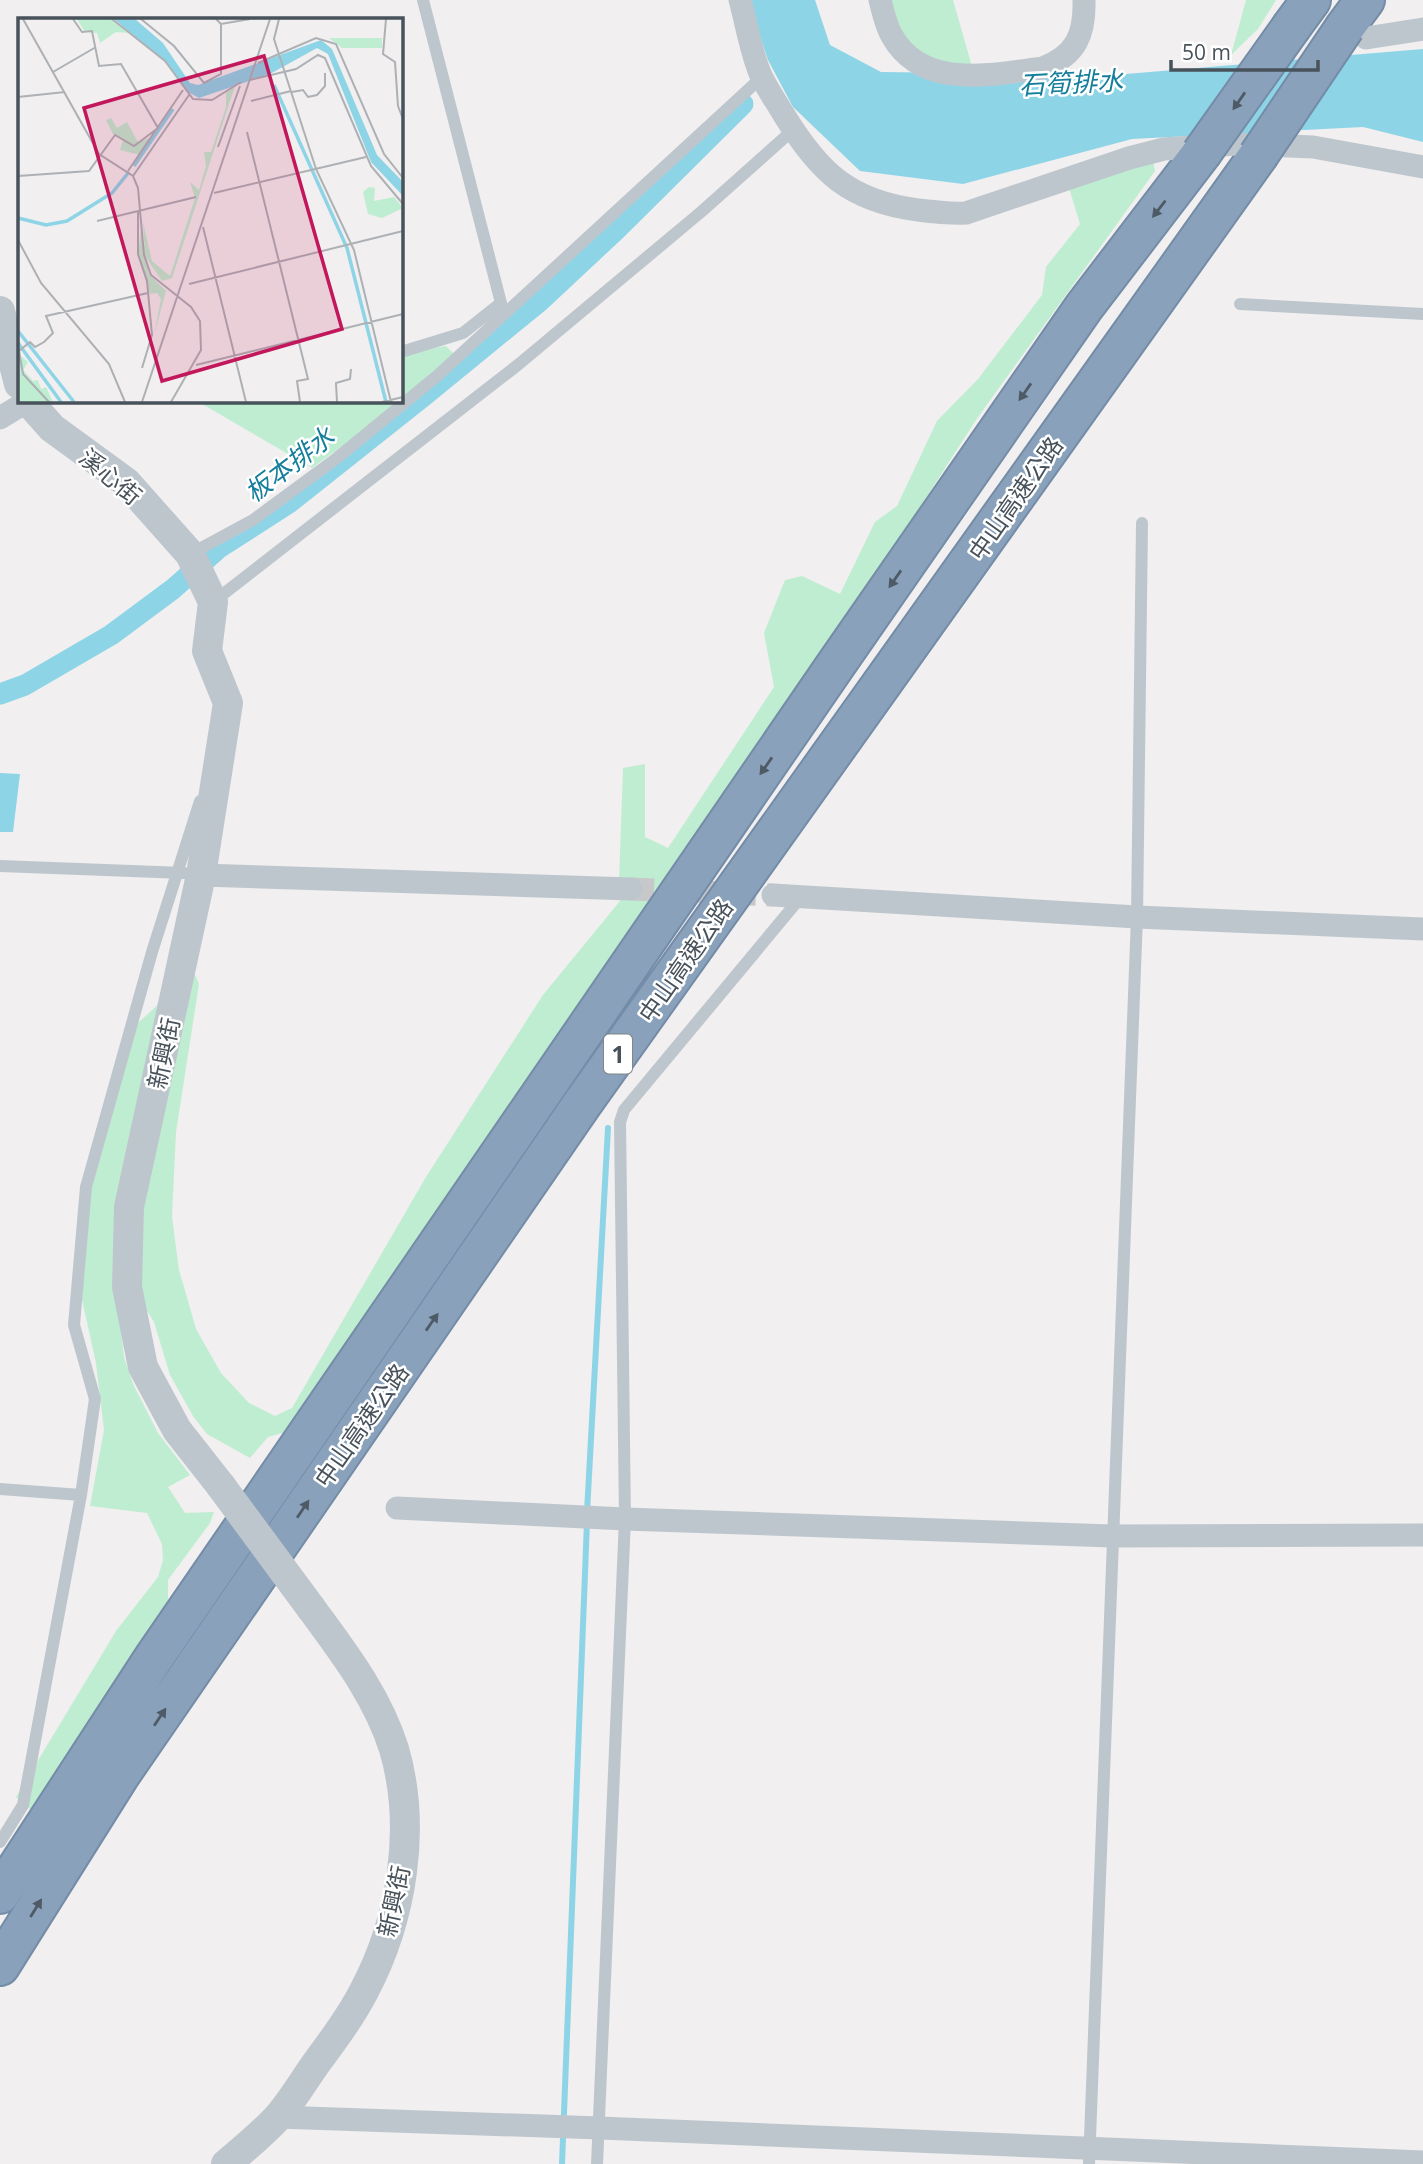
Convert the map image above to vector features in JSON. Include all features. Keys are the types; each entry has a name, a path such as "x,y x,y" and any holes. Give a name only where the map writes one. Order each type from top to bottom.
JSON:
{"highway":[{"name":"中山高速公路","path":"0,1894 153,1659 861,629 1084,307 1201,154 1302,13"},
{"name":"中山高速公路","path":"0,1966 120,1774 582,1104 1258,156 1359,22"}],"street":[{"path":"740,0 762,77 793,130 819,164 846,187 891,206 947,214 966,213 1129,158 1164,149 1236,144 1314,147 1423,167"},
{"path":"880,0 892,36 901,47 924,65 959,76 1043,68 1054,63 1077,44 1084,0"},
{"path":"1359,22 1423,29"},
{"path":"0,311 18,380"},
{"path":"0,418 26,402"},
{"name":"溪心街","path":"29,402 52,428 126,482 190,555 212,601"},
{"name":"新興街","path":"212,601 207,651 228,703 190,874 129,1207 127,1287 143,1367 177,1430 365,1682 393,1748 403,1803 403,1858 394,1914 376,1968 349,2018 277,2117 226,2164"},
{"path":"190,874 631,889"},
{"path":"772,895 1137,917 1423,929"},
{"path":"397,1508 625,1520 1112,1536 1423,1535"},
{"path":"277,2117 600,2128 1089,2157 1423,2162"}],"lane":[{"path":"402,352 463,332 501,303 423,0"},
{"path":"190,555 253,520 337,458 438,376 762,77"},
{"path":"212,601 519,364 701,212 793,130"},
{"path":"1240,304 1423,314"},
{"path":"463,332 467,347"},
{"path":"1089,2157 1137,917 1142,523"},
{"path":"0,866 190,874 152,952 86,1187 74,1325 95,1399 81,1495 23,1805 0,1842"},
{"path":"597,2164 625,1520 620,1122 624,1110 801,897"},
{"path":"0,1489 81,1495"}],"green space":[{"path":"890,0 953,0 973,70 932,62 899,34"},
{"path":"1246,0 1276,0 1258,29 1231,55"},
{"path":"1153,160 1155,171 976,420 909,524 775,718 677,867 289,1431 268,1437 250,1458 207,1434 193,1416 170,1375 154,1322 140,1299 137,1241 191,965 199,984 176,1132 172,1217 179,1270 196,1329 221,1373 249,1403 275,1416 292,1408 426,1177 543,995 629,890 619,882 623,768 645,764 645,837 668,848 774,687 764,633 785,580 802,576 840,594 875,522 897,506 937,421 978,379 1042,295 1046,267 1080,224 1069,188"},
{"path":"446,346 460,360 312,468 199,402 402,402 402,353"},
{"path":"162,1001 118,1306 124,1357 133,1384 158,1433 190,1475 168,1487 185,1513 214,1512 210,1523 168,1580 168,1606 32,1811 16,1797 116,1631 158,1577 163,1560 162,1544 147,1513 90,1506 104,1430 96,1363 81,1295 82,1209 138,1023"}],"water":[{"name":"石筍排水","path":"748,0 815,0 830,45 881,72 1114,75 1423,49 1423,142 1363,127 1132,139 963,184 860,171 793,107 768,60"},
{"path":"0,773 20,774 13,832 0,832"}],"waterway":[{"name":"板本排水","path":"0,694 25,685 111,635 173,589 219,548 289,503 540,301 743,104"},
{"path":"587,1512 608,1128"},
{"path":"562,2164 587,1522"}],"tunnel":[{"path":"631,889 773,895"}]}
